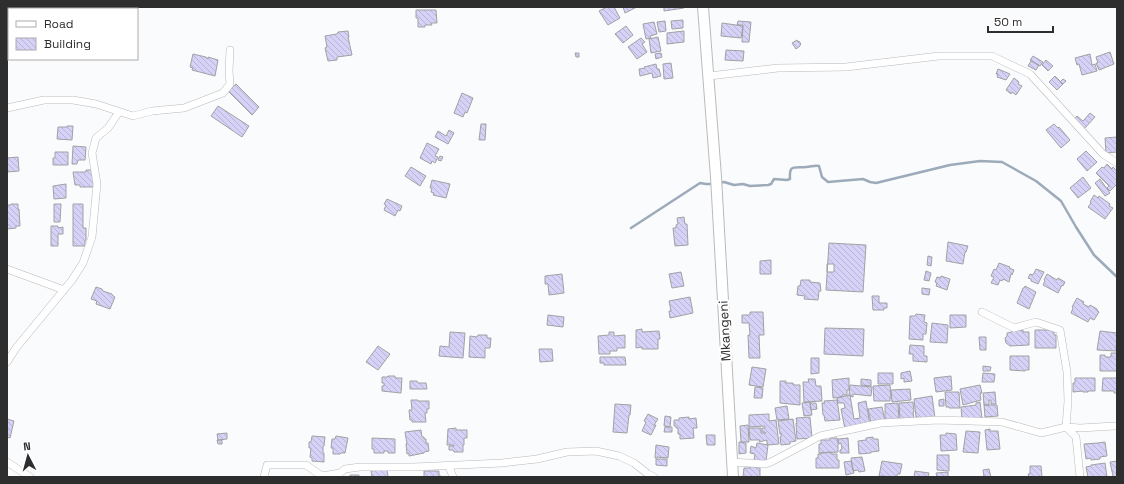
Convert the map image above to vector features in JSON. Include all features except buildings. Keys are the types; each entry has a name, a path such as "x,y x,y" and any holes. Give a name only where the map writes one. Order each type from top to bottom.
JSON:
{"street":[{"name":"Mkangeni","path":"703,7 716,181 733,477"},
{"path":"7,108 44,100 73,100 96,104 134,116 152,111 184,108 223,93 230,84 230,50"},
{"path":"709,76 778,68 846,67 939,56 992,56 1030,74 1103,154 1117,163"},
{"path":"7,362 16,348 72,280 82,263 92,237 97,184 92,153 96,138 108,128 119,112"},
{"path":"7,269 64,290"},
{"path":"982,312 1014,328 1036,322 1060,330 1067,372 1068,401 1066,427 1076,438 1080,477"},
{"path":"732,462 765,464 820,436 881,423 938,420 1002,422 1041,433 1066,427 1080,428 1115,426"},
{"path":"264,477 267,465 306,465 322,476 340,473 345,469 360,467 414,467 502,463 536,459 567,452 596,451 619,456 654,477"},
{"path":"7,462 30,477"},
{"path":"449,466 453,477"}],"waterway":[{"path":"719,183 724,182 734,185 743,184 750,186 768,185 771,184 774,179 790,179 790,171 795,167 816,166 819,166 822,177 828,182 863,179 876,183 950,165 980,161 1002,162 1036,181 1061,201 1094,255 1117,277"},
{"path":"631,228 700,183 714,184"}]}
